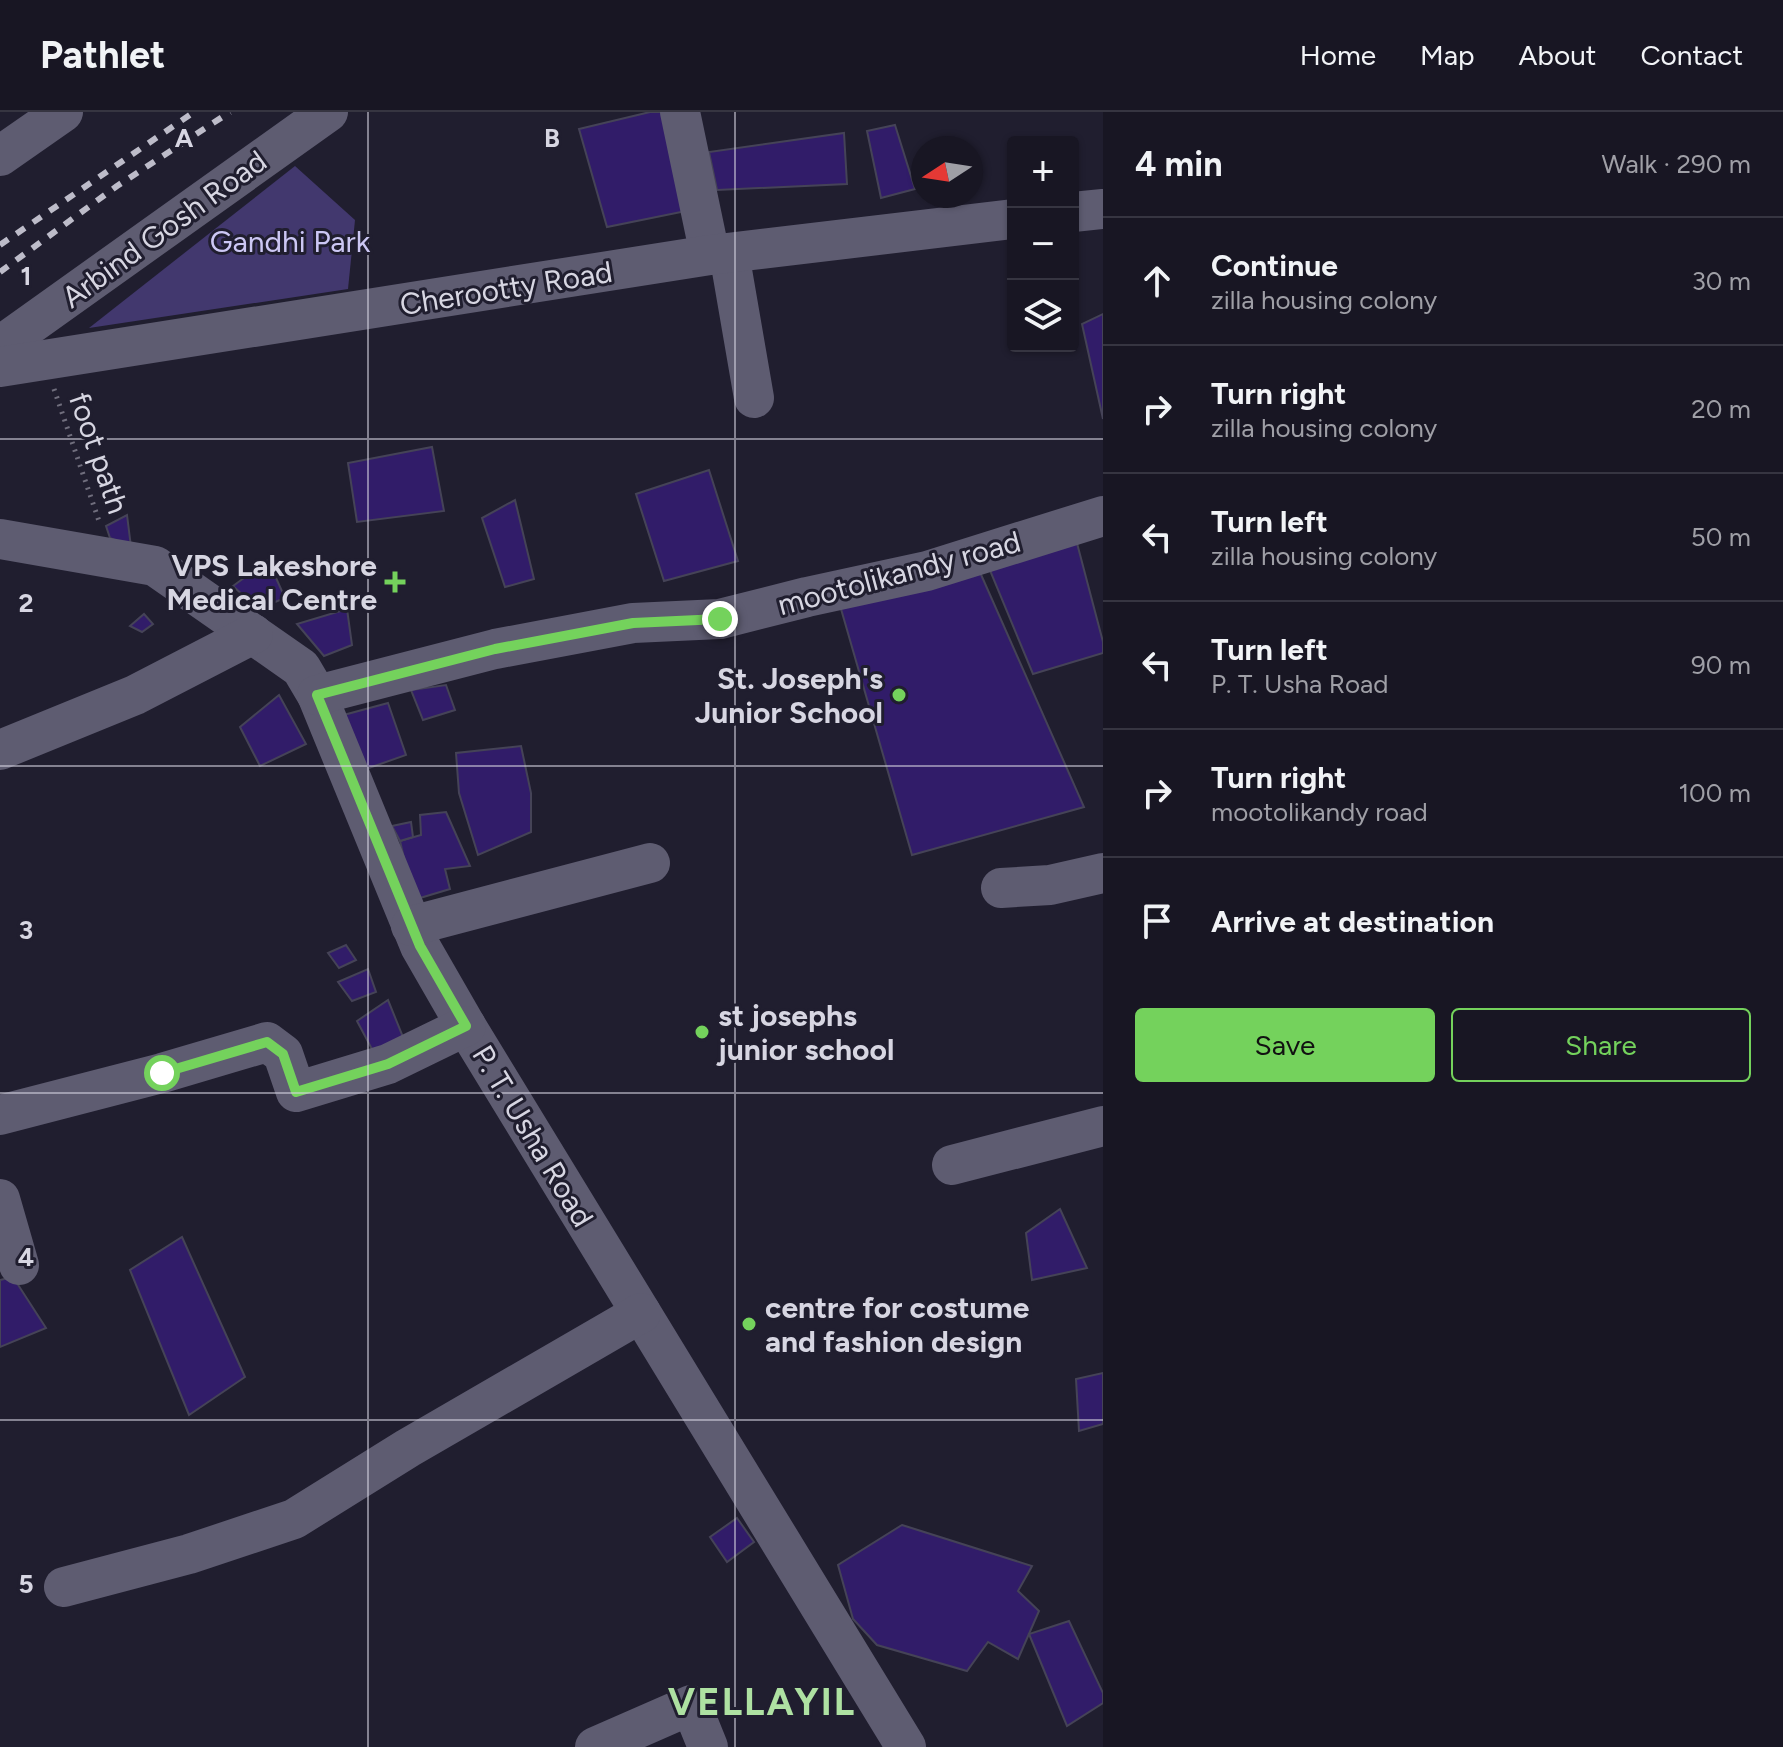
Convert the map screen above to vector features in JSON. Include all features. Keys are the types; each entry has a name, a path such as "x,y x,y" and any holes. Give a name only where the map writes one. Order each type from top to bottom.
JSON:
{"street":[{"path":"7,151 38,112"},
{"path":"7,151 63,112"},
{"name":"Arbind Gosh Road","path":"0,346 328,112"},
{"path":"680,112 720,254 754,398"},
{"path":"1079,211 1103,209"},
{"name":"Cherootty Road","path":"0,367 720,254 1007,220"},
{"name":"mootolikandy road","path":"317,695 495,649 633,623 720,619 927,571 1103,516"},
{"name":"P. T. Usha Road","path":"0,539 155,566 301,668 317,695 420,946 906,1747"},
{"path":"0,750 135,695 253,634"},
{"path":"411,926 650,863"},
{"path":"1001,888 1050,885 1103,873"},
{"path":"0,1115 267,1042 283,1054 296,1092 388,1064 466,1026"},
{"path":"952,1165 1103,1126"},
{"path":"0,1199 19,1265"},
{"path":"64,1587 189,1554 294,1519 408,1448 641,1313"},
{"path":"595,1747 691,1705 708,1747"}],"path":[{"name":"foot path","path":"45,361 112,559"}],"green space":[{"name":"Gandhi Park","path":"295,166 355,220 348,289 89,328"}],"building":[{"path":"650,112 669,112 691,210 607,227 579,129"},
{"path":"895,125 911,176 911,190 881,198 867,131"},
{"path":"844,133 847,184 717,190 709,152"},
{"path":"1103,314 1103,419 1082,324"},
{"path":"432,447 444,511 357,522 348,463"},
{"path":"709,470 738,561 664,581 636,494"},
{"path":"515,500 534,579 505,587 482,518"},
{"path":"127,515 131,547 110,538 106,526"},
{"path":"1073,528 1103,642 1103,653 1033,674 984,556"},
{"path":"268,560 285,598 258,609 233,586"},
{"path":"979,570 1084,807 912,855 839,602"},
{"path":"347,609 352,645 324,656 297,624"},
{"path":"144,614 153,624 142,632 130,626"},
{"path":"446,685 455,710 423,720 411,690"},
{"path":"279,695 306,744 260,766 240,727"},
{"path":"388,703 406,755 366,769 340,716"},
{"path":"521,746 531,793 531,832 478,855 459,793 456,753"},
{"path":"446,812 470,866 445,869 450,889 420,898 408,876 400,841 421,835 420,815"},
{"path":"411,822 413,837 400,841 392,826"},
{"path":"346,945 356,960 339,968 328,953"},
{"path":"368,969 376,992 352,1001 338,982"},
{"path":"388,1000 403,1037 374,1053 357,1021"},
{"path":"1060,1209 1087,1268 1032,1280 1026,1233"},
{"path":"182,1237 245,1377 189,1415 130,1270"},
{"path":"13,1277 46,1328 0,1347 0,1280"},
{"path":"1103,1373 1103,1424 1079,1431 1076,1379"},
{"path":"737,1518 754,1542 727,1562 710,1537"},
{"path":"902,1525 1032,1566 1018,1591 1039,1611 1018,1659 988,1642 967,1671 877,1645 853,1619 838,1565"},
{"path":"1069,1621 1103,1693 1103,1703 1067,1726 1029,1634"}],"railway":[{"path":"0,245 194,112"},
{"path":"0,272 117,186 230,112"}],"place":[{"name":"VPS Lakeshore Medical Centre","path":"395,582"},
{"name":"St. Joseph's Junior School","path":"899,695"},
{"name":"st josephs junior school","path":"702,1032"},
{"name":"centre for costume and fashion design","path":"749,1324"}],"district":[{"name":"VELLAYIL","path":"762,1702"}],"route":[{"path":"162,1073 267,1042 283,1054 296,1092 388,1064 466,1026 420,946 317,695 495,649 633,623 720,619"}]}
